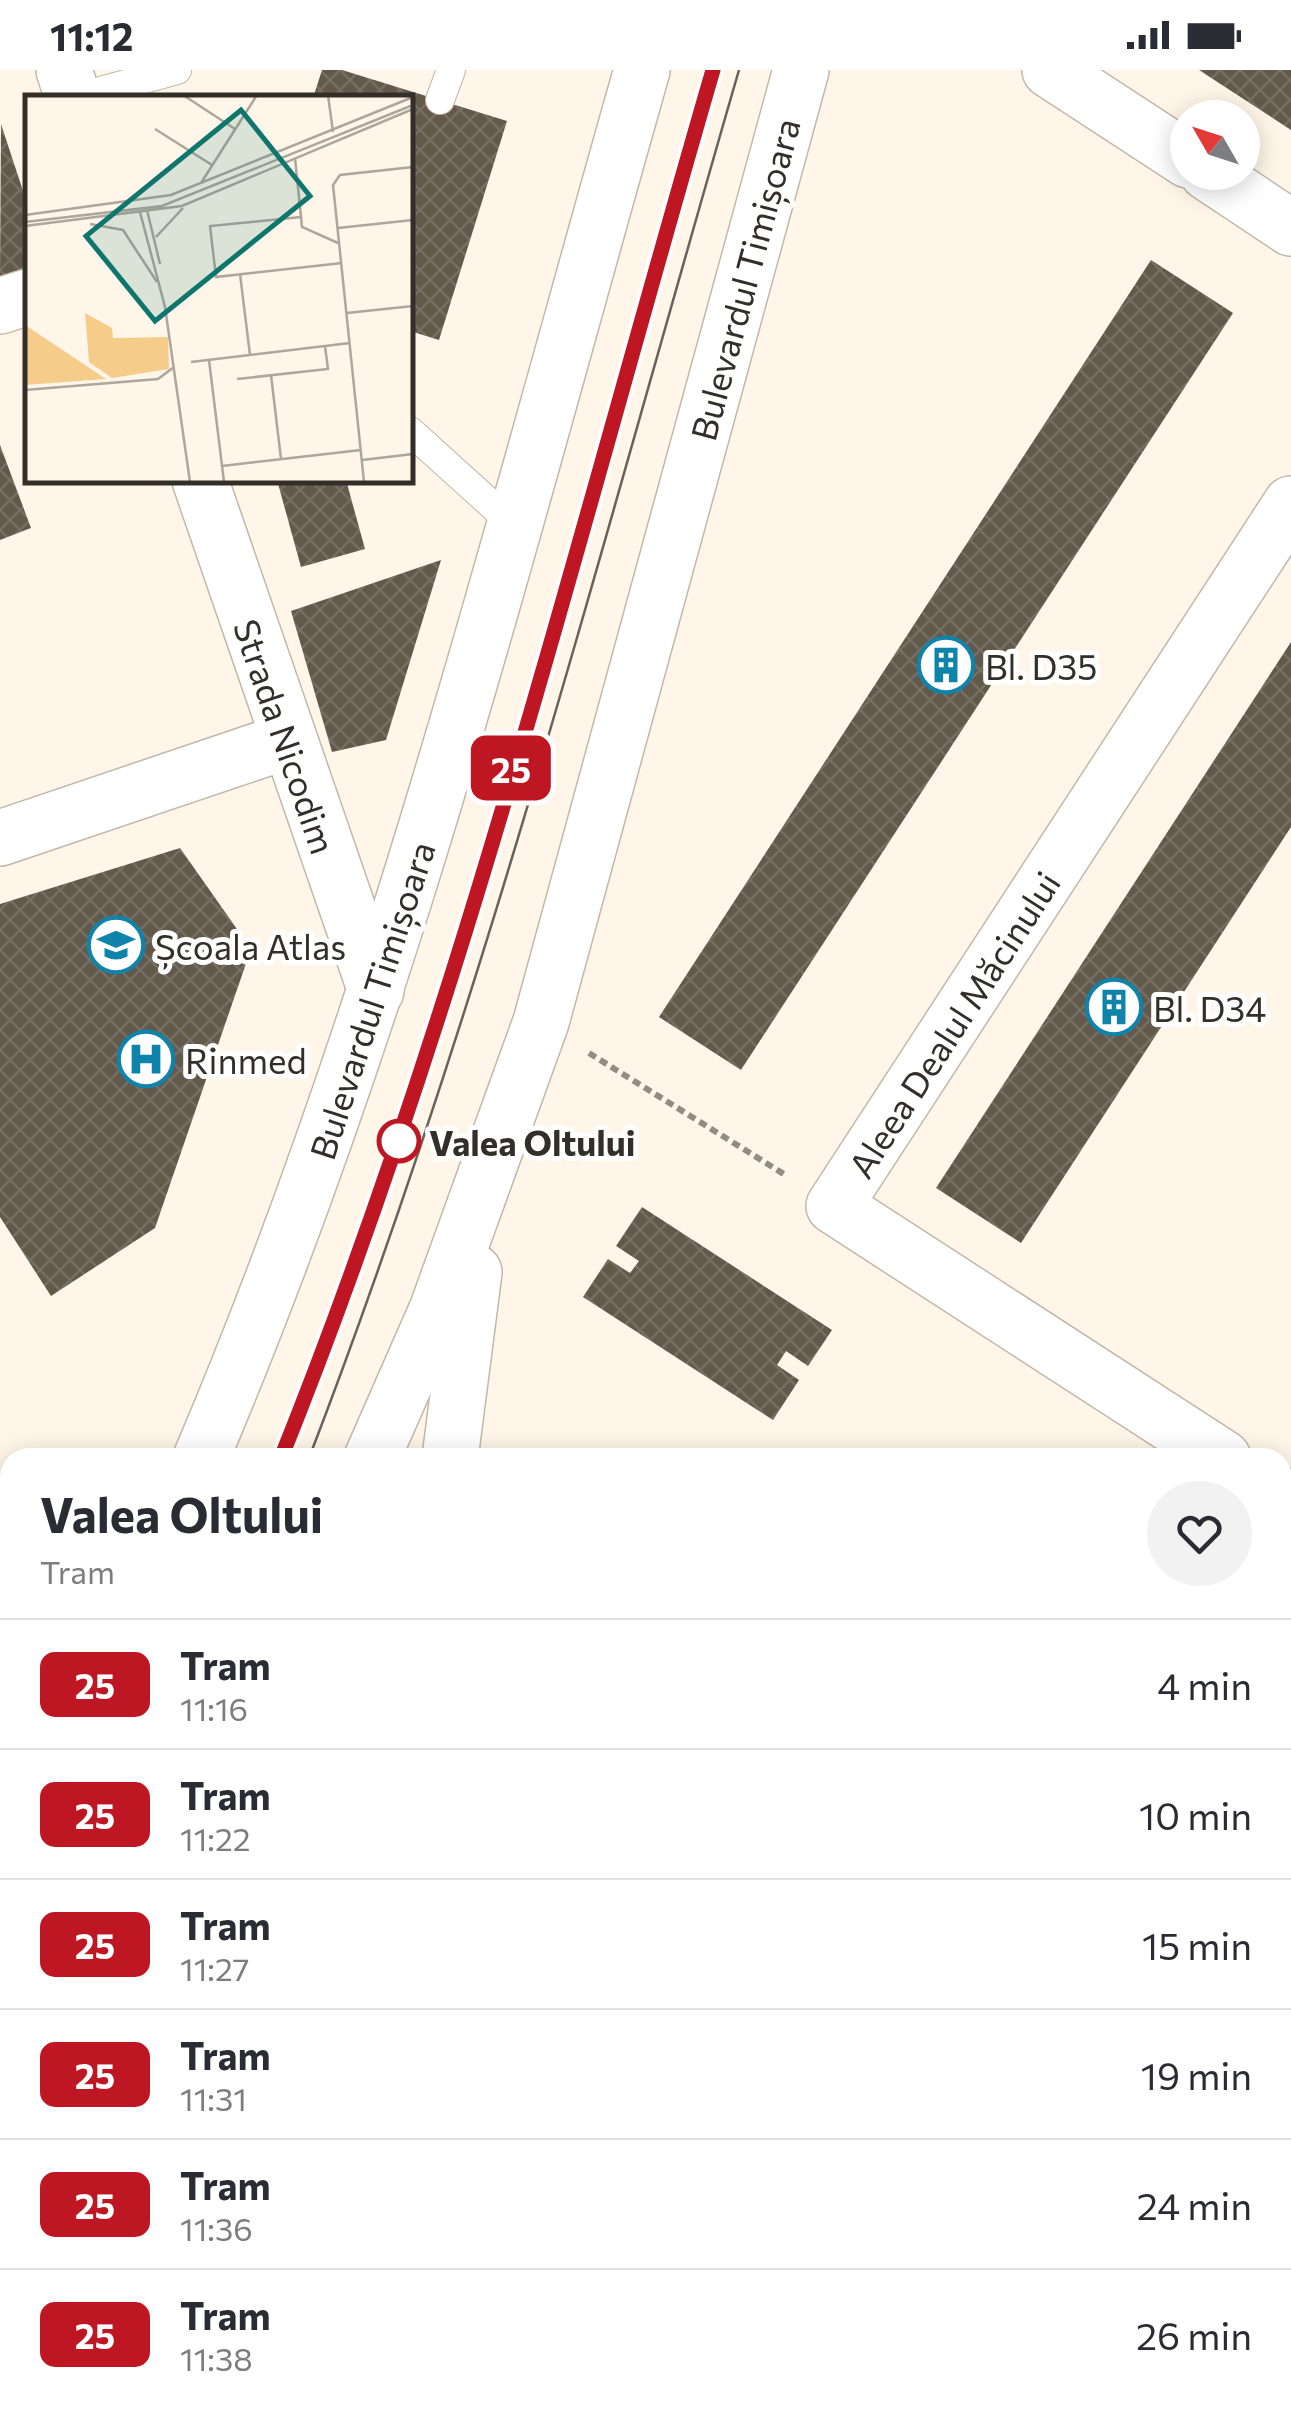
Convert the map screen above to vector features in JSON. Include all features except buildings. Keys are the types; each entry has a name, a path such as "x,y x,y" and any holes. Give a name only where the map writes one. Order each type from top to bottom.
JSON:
{"main road":[{"path":"64,70 73,95"},
{"name":"Bulevardul Timișoara","path":"204,1448 326,1143 404,910 642,70"},
{"name":"Bulevardul Timișoara","path":"376,1448 438,1310 541,1022 801,70"},
{"path":"1050,70 1170,148"},
{"path":"1234,190 1291,228"},
{"path":"0,306 25,299"},
{"name":"Strada Nicodim","path":"201,482 286,741 376,992"},
{"name":"Aleea Dealul Măcinului","path":"1209,1448 834,1206 1291,504"},
{"path":"0,838 286,741"},
{"path":"451,1448 488,1174"}],"lane":[{"path":"85,95 177,70"},
{"path":"440,100 451,70"},
{"path":"412,433 513,524"}],"path":[{"path":"541,1022 834,1206"}],"tram line":[{"path":"285,1448 346,1289 461,944 565,595 713,70"},
{"name":"25","path":"285,1448 399,1141 452,972 713,70"},
{"path":"313,1448 372,1288 486,943 739,70"}],"place":[{"name":"Bl. D35","path":"946,665"},
{"name":"Școala Atlas","path":"116,945"},
{"name":"Bl. D34","path":"1114,1007"},
{"name":"Rinmed","path":"146,1059"},
{"name":"Valea Oltului","path":"399,1141"}]}
